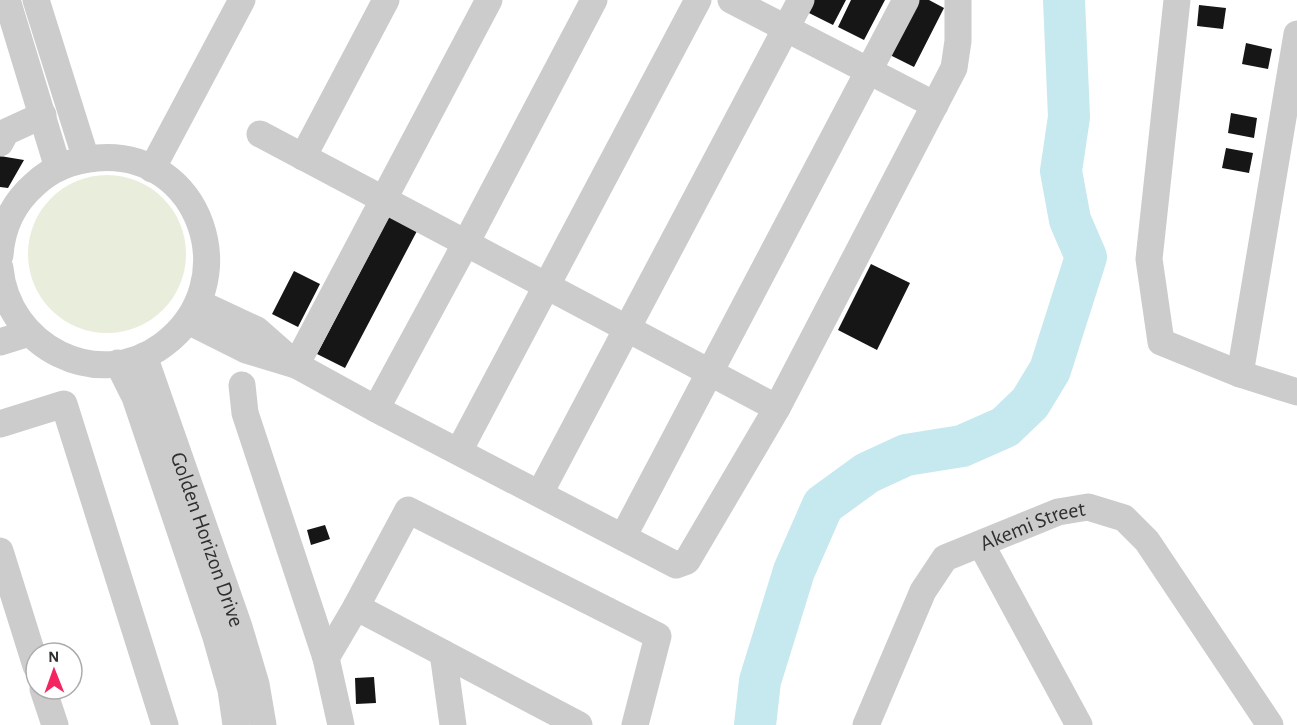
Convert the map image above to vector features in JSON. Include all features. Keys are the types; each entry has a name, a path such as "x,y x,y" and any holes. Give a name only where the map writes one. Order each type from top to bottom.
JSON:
{"street":[{"path":"7,0 58,168"},
{"path":"36,0 86,159"},
{"path":"152,169 242,0"},
{"path":"303,157 386,0"},
{"path":"296,365 489,0"},
{"path":"376,409 594,0"},
{"path":"459,451 698,0"},
{"path":"731,0 935,105"},
{"path":"540,493 801,0"},
{"path":"623,537 906,0"},
{"path":"193,312 246,350 296,365 676,565 687,561 777,408 954,68 958,41 958,0"},
{"path":"1177,0 1149,259 1161,342 1240,374 1297,392"},
{"path":"1240,374 1297,34"},
{"path":"0,143 6,132 43,115"},
{"path":"260,134 777,408"},
{"path":"0,255 6,224 15,206 42,178 58,168 86,159 120,159 152,169 166,178 190,203 204,235 207,269 193,312 176,335 144,356 118,363 98,364 61,355 28,333 7,300 1,282 0,268"},
{"path":"0,342 28,333"},
{"name":"Golden Horizon Drive","path":"144,356 239,627 256,684 263,725"},
{"name":"Golden Horizon Drive","path":"118,363 135,397 216,637 231,690 236,725"},
{"path":"242,385 244,413 326,658 341,725"},
{"path":"0,424 64,404 165,725"},
{"name":"Akemi Street","path":"866,725 923,591 945,558 1058,512 1088,507 1124,518 1147,541 1270,725"},
{"path":"326,658 356,608 408,510 658,636 635,725"},
{"path":"981,544 1079,725"},
{"path":"0,551 28,641"},
{"path":"356,608 579,725"},
{"path":"443,653 453,725"},
{"path":"47,701 55,725"}],"green space":[{"path":"107,175 137,181 163,198 180,224 186,254 180,284 163,310 137,327 107,333 77,327 51,310 34,284 28,254 34,224 51,198 77,181"}],"building":[{"path":"813,0 846,0 833,25 807,12"},
{"path":"851,0 885,0 864,40 838,27"},
{"path":"915,0 929,0 944,8 914,67 888,54"},
{"path":"1199,5 1226,8 1223,29 1197,26"},
{"path":"1246,43 1272,49 1268,69 1242,64"},
{"path":"1231,113 1257,118 1254,138 1228,133"},
{"path":"1226,148 1253,153 1249,173 1222,168"},
{"path":"0,156 24,160 8,188 0,187"},
{"path":"389,217 417,231 345,368 317,354"},
{"path":"871,264 910,283 877,350 838,330"},
{"path":"294,271 320,284 298,327 272,314"},
{"path":"325,525 330,539 311,545 307,530"},
{"path":"374,677 376,703 356,704 355,678"}],"waterway":[{"path":"755,725 760,681 794,571 823,505 867,473 906,455 962,446 1005,427 1030,403 1050,370 1086,257 1070,220 1061,171 1069,117 1064,0"}]}
